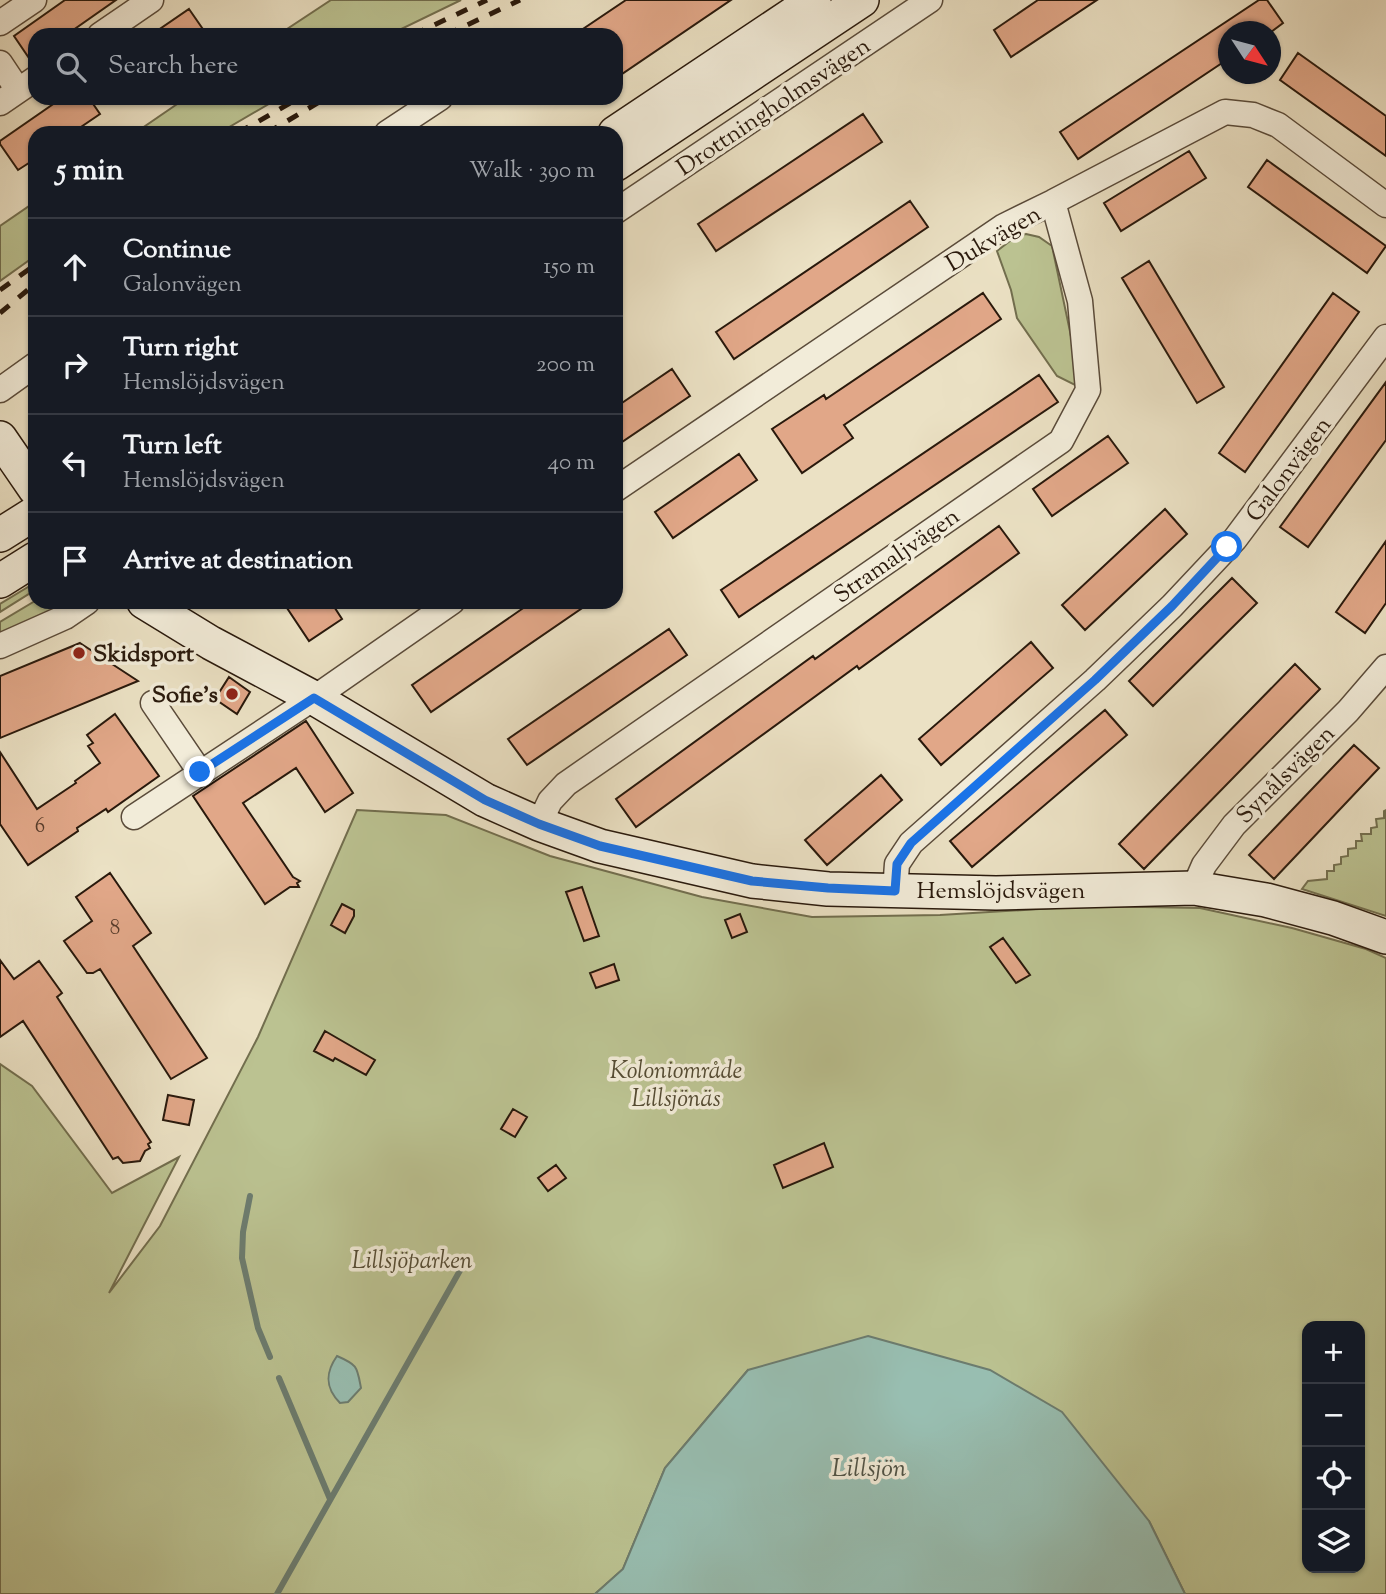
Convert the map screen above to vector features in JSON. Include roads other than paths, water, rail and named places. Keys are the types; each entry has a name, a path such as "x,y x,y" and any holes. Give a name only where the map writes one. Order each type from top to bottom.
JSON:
{"street":[{"path":"0,23 34,0"},
{"path":"623,128 814,0"},
{"name":"Drottningholmsvägen","path":"623,159 862,0"},
{"name":"Drottningholmsvägen","path":"623,206 930,0"},
{"path":"110,28 145,2"},
{"path":"0,63 18,91"},
{"path":"398,126 429,105"},
{"name":"Dukvägen","path":"623,484 1004,226 1225,111 1253,115 1278,125 1386,205"},
{"name":"Stramaljvägen","path":"539,824 550,801 566,784 1061,441 1088,390 1080,302 1053,202"},
{"name":"Galonvägen","path":"895,891 897,864 911,843 1095,680 1172,606 1235,539 1386,337"},
{"path":"0,390 28,370"},
{"path":"0,438 28,479"},
{"path":"0,535 28,517"},
{"path":"0,581 28,563"},
{"path":"0,646 65,617 77,609"},
{"name":"Hemslöjdsvägen","path":"155,609 211,643 314,698 485,800 539,824 600,846 752,881 828,888 1021,892 1194,888 1266,900 1333,918 1386,937"},
{"path":"134,817 314,698 442,609"},
{"name":"Synålsvägen","path":"1194,888 1204,865 1234,825 1348,711 1386,667"},
{"path":"153,703 200,772"}],"water":[{"name":"Lillsjön","path":"868,1336 990,1370 1062,1412 1149,1521 1185,1594 595,1594 623,1569 665,1468 748,1370"},
{"path":"337,1356 353,1365 359,1375 361,1388 348,1402 340,1403 329,1386 330,1368"}],"waterway":[{"path":"250,1196 243,1232 242,1258 258,1328 270,1357"},
{"path":"277,1594 462,1267"},
{"path":"279,1378 330,1499"}],"railway":[{"path":"428,28 487,0"},
{"path":"461,28 520,0"},
{"path":"250,126 287,105"},
{"path":"279,126 314,105"},
{"path":"0,290 28,270"},
{"path":"0,313 28,290"}],"place":[{"name":"Skidsport","path":"79,653"},
{"name":"Sofie's","path":"232,694"}],"park label":[{"name":"Koloniområde Lillsjönäs","path":"676,1084"},
{"name":"Lillsjöparken","path":"412,1260"}]}
